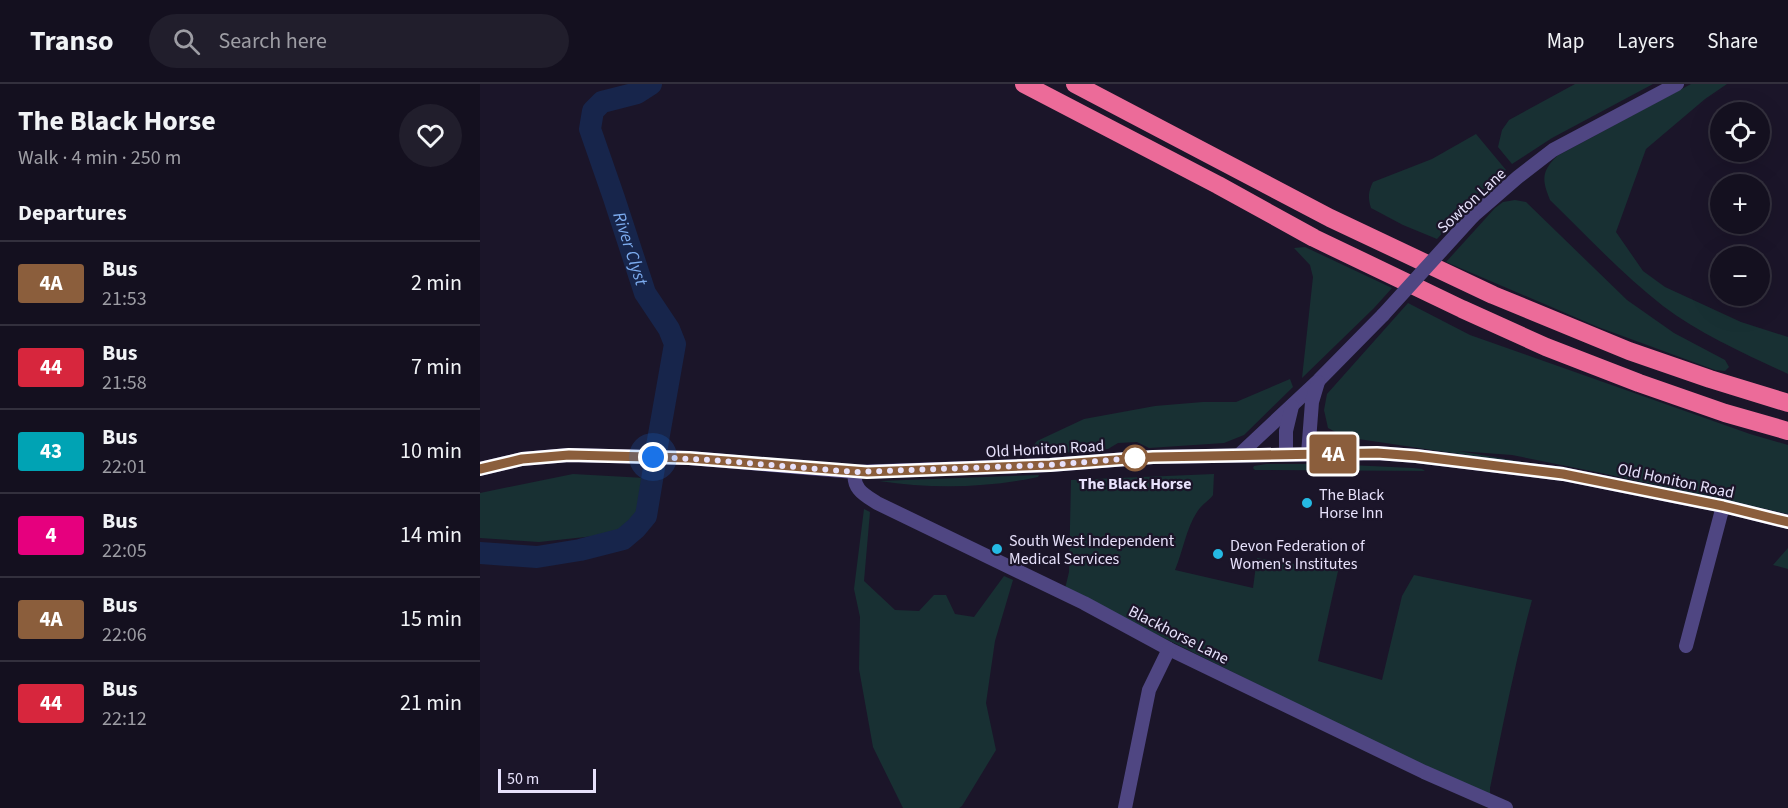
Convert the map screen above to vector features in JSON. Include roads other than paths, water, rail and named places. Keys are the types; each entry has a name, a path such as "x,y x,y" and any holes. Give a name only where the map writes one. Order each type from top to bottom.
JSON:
{"highway":[{"path":"1024,84 1314,238 1472,314 1546,347 1639,383 1725,413 1788,431"},
{"path":"1075,84 1330,218 1493,295 1629,351 1788,403"}],"street":[{"name":"Sowton Lane","path":"1240,454 1319,381 1473,216 1518,177 1553,150 1677,84"},
{"name":"Sowton Lane","path":"1308,454 1312,402 1319,381"},
{"path":"1286,454 1286,430 1292,406"},
{"name":"Old Honiton Road","path":"480,468 522,459 569,455 689,458 855,472 1038,466 1153,457 1377,453 1563,474 1723,506 1788,522"},
{"name":"Blackhorse Lane","path":"855,472 856,488 878,503 1084,603 1169,649 1506,808"},
{"path":"1686,646 1723,506"},
{"path":"1125,808 1149,690 1169,649"}],"waterway":[{"name":"River Clyst","path":"651,84 637,93 602,102 593,111 590,129 645,293 669,329 675,344 657,446"},
{"name":"River Clyst","path":"480,553 537,557 580,550 623,539 646,516 654,468"}],"place":[{"name":"The Black Horse","path":"1135,458"},
{"name":"The Black Horse Inn","path":"1307,503"},
{"name":"South West Independent Medical Services","path":"997,549"},
{"name":"Devon Federation of Women's Institutes","path":"1218,554"}]}
